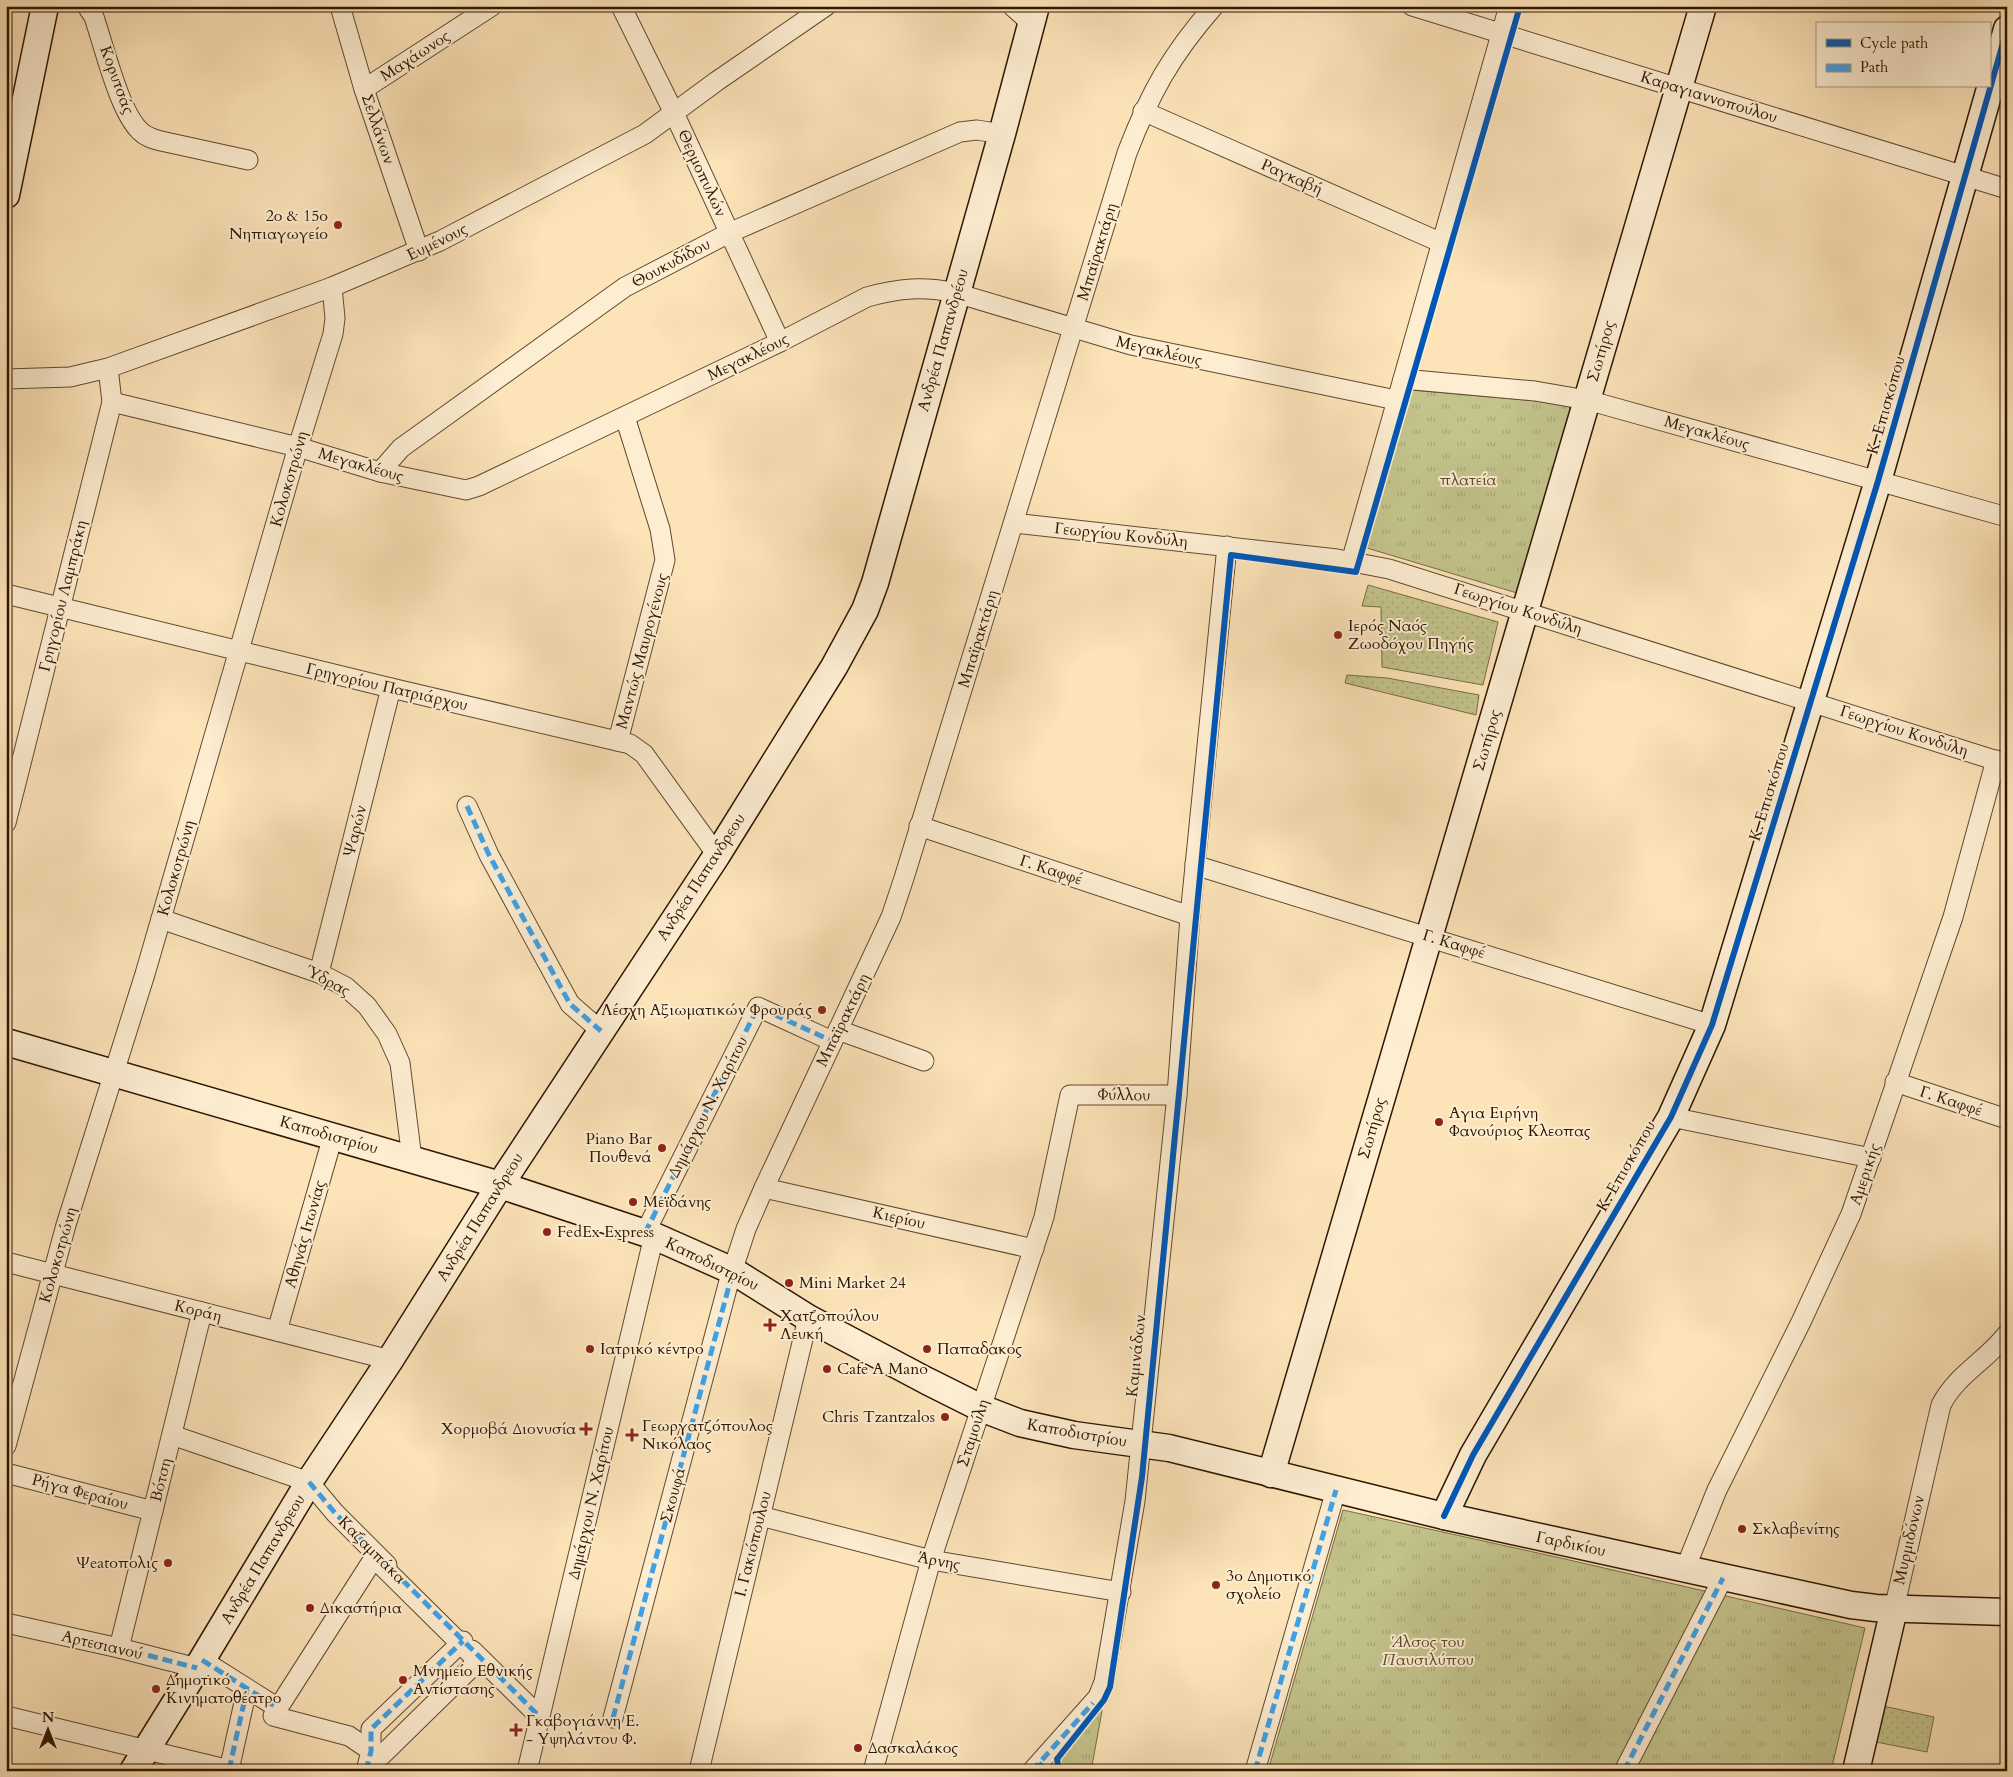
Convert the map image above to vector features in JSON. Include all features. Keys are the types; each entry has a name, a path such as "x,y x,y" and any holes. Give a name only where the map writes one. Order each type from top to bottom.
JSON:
{"main road":[{"path":"6,194 15,112 45,6"},
{"name":"Σωτήρος","path":"1271,1474 1703,6"},
{"name":"Ανδρέα Παπανδρέου","path":"834,667 865,610 875,583 1002,134 1026,12"},
{"name":"Κ. Επισκόπου","path":"1444,1516 1473,1455 1671,1117 1712,1025 1878,481 2007,29"},
{"name":"Ανδρέα Παπανδρεου","path":"139,1760 200,1664 309,1482 390,1360 500,1185 717,855 834,667"},
{"name":"Καποδιστρίου","path":"6,1042 500,1185 649,1234 733,1271 808,1318 881,1358 982,1408 1039,1428 1074,1436 1141,1444"},
{"name":"Γαρδικίου","path":"1141,1444 1169,1448 1444,1516 1851,1605 1894,1609 2007,1612"},
{"name":"Μυρμιδόνων","path":"1856,1771 1894,1609"}],"street":[{"name":"Κορυτσάς","path":"87,6 94,17 126,113 141,132 148,137 160,141 206,149 248,160"},
{"name":"Σελλάνων","path":"340,6 364,89 419,251"},
{"name":"Μαχάωνος","path":"364,89 492,6"},
{"name":"Θερμοπυλών","path":"621,6 674,113 780,342"},
{"name":"Ευμένους","path":"6,379 70,376 108,368 332,287 419,251 645,134 717,81 826,6"},
{"name":"Μπαϊρακτάρη","path":"733,1271 746,1228 835,1035 885,933 904,878 1127,153 1143,111 1161,76 1192,31 1214,6"},
{"name":"Καραγιαννοπούλου","path":"1412,6 2007,189"},
{"path":"1351,562 1509,6"},
{"name":"Ραγκαβή","path":"1143,111 1442,243"},
{"name":"Θουκυδίδου","path":"380,472 402,448 625,287 730,233 960,132 977,130 1002,134"},
{"name":"Κολοκοτρώνη","path":"6,1446 52,1274 161,919 298,447 333,334 335,318 332,287"},
{"name":"Μεγακλέους","path":"112,402 298,447 380,472 466,490 479,486 625,417 860,301 876,295 918,288 956,293 1140,347 1396,400"},
{"name":"Γρηγορίου Λαμπράκη","path":"6,824 12,773 60,608 112,402 108,368"},
{"name":"Μεγακλέους","path":"1403,379 1536,391 1587,400 2007,517"},
{"name":"Μαντώς Μαυρογένους","path":"618,740 665,560 660,529 625,417"},
{"name":"Γεωργίου Κονδύλη","path":"1014,523 1227,546 1351,562 1410,575 2001,762"},
{"path":"1190,916 1227,546"},
{"name":"Γρηγορίου Πατριάρχου","path":"6,594 239,652 630,744 644,754 717,855"},
{"name":"Ψαρών","path":"319,974 391,688"},
{"name":"Αμερικής","path":"1685,1569 1716,1490 1801,1322 1851,1214 1953,917 2001,762"},
{"path":"467,806 489,855 570,1004 601,1031"},
{"name":"Γ. Καφφέ","path":"919,826 1190,916"},
{"name":"Γ. Καφφέ","path":"1195,864 1712,1025"},
{"name":"Καμινάδων","path":"1040,1768 1098,1697 1104,1682 1121,1592 1141,1444 1177,1096 1190,916"},
{"name":"Ύδρας","path":"161,919 319,974 346,988 367,1006 379,1021 396,1051 403,1074 412,1159"},
{"name":"Δημάρχου Ν. Χαρίτου","path":"527,1771 649,1234 758,1007 835,1035"},
{"path":"835,1035 924,1061"},
{"name":"Γ. Καφφέ","path":"1895,1082 2007,1119"},
{"name":"Φύλλου","path":"1070,1094 1177,1096"},
{"name":"Σταμούλη","path":"873,1771 931,1560 1034,1249 1050,1193 1070,1094"},
{"path":"1671,1117 1871,1158"},
{"name":"Αθηνάς Ιτωνίας","path":"277,1331 333,1136"},
{"name":"Κιερίου","path":"764,1188 1034,1249"},
{"name":"Κοράη","path":"6,1262 390,1360"},
{"name":"Σκουφά","path":"613,1718 733,1271"},
{"name":"Βότση","path":"119,1648 202,1312"},
{"name":"Ι. Γακιόπουλου","path":"698,1771 808,1318"},
{"name":"Μυρμιδόνων","path":"1894,1609 1940,1405 1948,1390 1986,1358 2007,1334"},
{"path":"172,1436 309,1482"},
{"name":"Ρήγα Φεραίου","path":"6,1473 153,1511"},
{"name":"Καζαμπάκα","path":"309,1482 335,1513 462,1642 540,1717"},
{"path":"1255,1771 1336,1490"},
{"name":"Άρνης","path":"760,1516 931,1560 1121,1592"},
{"path":"278,1708 374,1558 462,1642 478,1661 380,1756 371,1751"},
{"path":"1624,1771 1723,1578"},
{"name":"Αρτεσιανού","path":"6,1624 200,1664 278,1708 273,1716 349,1736 371,1751"},
{"path":"366,1771 371,1751 371,1729 462,1642"},
{"path":"6,1716 139,1760 232,1770 247,1689"}],"green space":[{"name":"πλατεία","path":"1411,390 1572,404 1517,593 1367,548"},
{"path":"1368,585 1498,622 1483,685 1382,667 1381,607 1362,606"},
{"path":"1347,675 1387,678 1479,695 1476,715 1345,683"},
{"name":"Άλσος του Παυσιλύπου","path":"1343,1510 1865,1628 1831,1771 1268,1771"},
{"path":"1883,1706 1934,1717 1927,1752 1876,1742"},
{"path":"1101,1707 1102,1711 1091,1771 1062,1769 1059,1761"}],"marked path":[{"path":"467,806 489,855 570,1004 601,1031"},
{"path":"645,1233 758,1007 832,1041"},
{"path":"613,1718 733,1271"},
{"path":"309,1482 335,1513 540,1717"},
{"path":"1255,1771 1336,1490"},
{"path":"1624,1771 1723,1578"},
{"path":"366,1771 371,1751 371,1729 463,1641"},
{"path":"119,1648 197,1668"},
{"path":"202,1660 278,1708"},
{"path":"229,1770 247,1689"},
{"path":"1032,1771 1093,1703"},
{"path":"1039,1763 1048,1771"}],"cycle path":[{"path":"1062,1771 1057,1759 1104,1700 1110,1687 1142,1477 1231,555 1356,572 1520,6"},
{"path":"1444,1516 1473,1455 1671,1117 1712,1025 1878,481 2007,29"}],"place":[{"name":"2ο & 15ο Νηπιαγωγείο","path":"338,225"},
{"name":"Ιερός Ναός Ζωοδόχου Πηγής","path":"1338,635"},
{"name":"Λέσχη Αξιωματικών Φρουράς","path":"822,1010"},
{"name":"Αγια Ειρήνη Φανούριος Κλεοπας","path":"1439,1122"},
{"name":"Piano Bar Πουθενά","path":"662,1148"},
{"name":"Μεϊδάνης","path":"633,1202"},
{"name":"FedEx Express","path":"547,1232"},
{"name":"Mini Market 24","path":"789,1283"},
{"name":"Χατζοπούλου Λευκή","path":"770,1325"},
{"name":"Ιατρικό κέντρο","path":"590,1349"},
{"name":"Παπαδακος","path":"927,1349"},
{"name":"Cafe A Mano","path":"827,1369"},
{"name":"Chris Tzantzalos","path":"945,1417"},
{"name":"Χορμοβά Διονυσία","path":"586,1429"},
{"name":"Γεωργατζόπουλος Νικόλαος","path":"632,1435"},
{"name":"Σκλαβενίτης","path":"1742,1529"},
{"name":"Ψeatοπολις","path":"168,1563"},
{"name":"3ο Δημοτικό σχολείο","path":"1216,1585"},
{"name":"Δικαστήρια","path":"310,1608"},
{"name":"Μνημείο Εθνικής Αντίστασης","path":"403,1680"},
{"name":"Δημοτικό Κινηματοθέατρο","path":"156,1689"},
{"name":"Γκαβογιάννη Ε. - Υψηλάντου Φ.","path":"516,1730"},
{"name":"Δασκαλάκος","path":"858,1748"}]}
